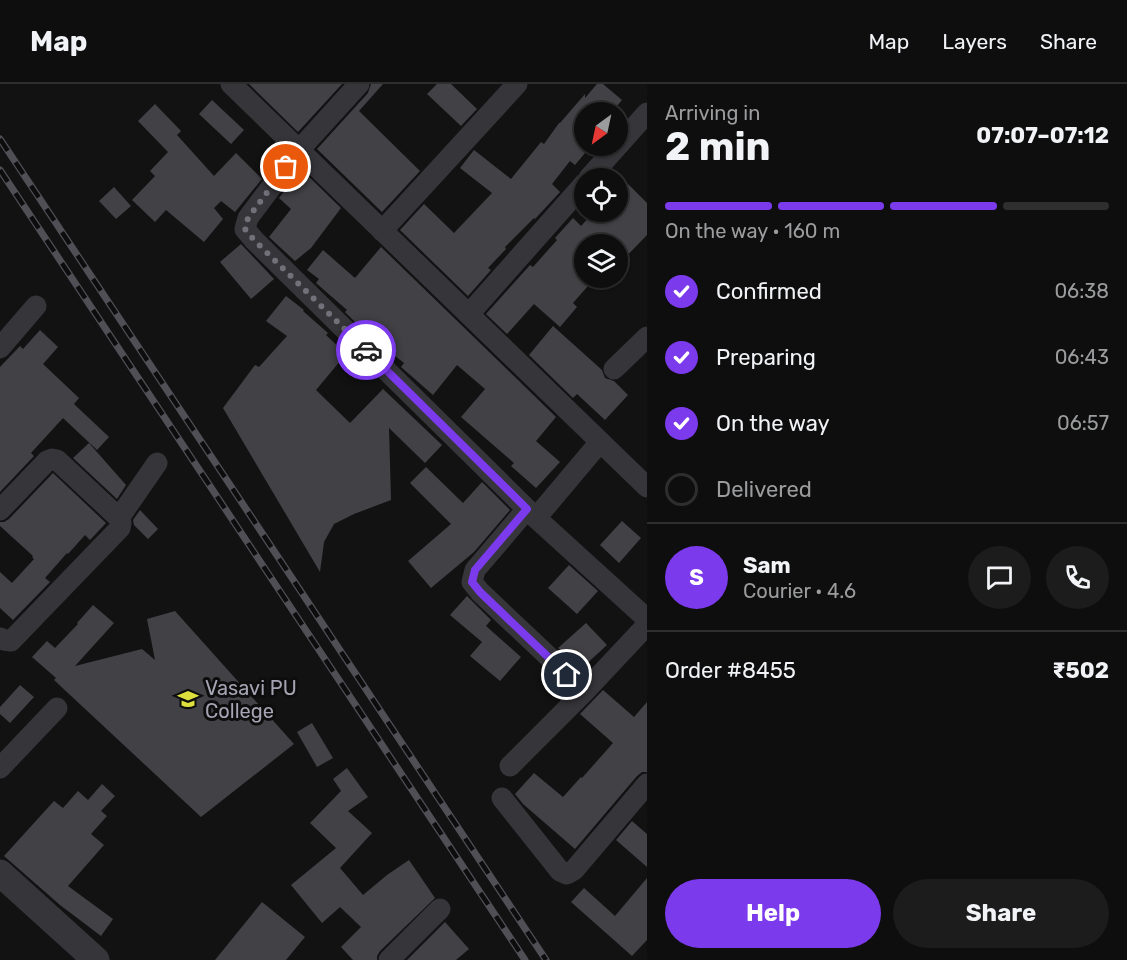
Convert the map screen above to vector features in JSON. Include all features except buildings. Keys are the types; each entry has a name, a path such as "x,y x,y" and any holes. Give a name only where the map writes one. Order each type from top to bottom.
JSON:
{"street":[{"path":"231,84 647,487"},
{"path":"359,84 299,150 248,218 245,229 532,513 647,619"},
{"path":"382,231 517,84"},
{"path":"598,168 647,114"},
{"path":"469,314 574,195"},
{"path":"0,348 36,306"},
{"path":"614,369 647,337"},
{"path":"585,691 472,582 475,570 600,442"},
{"path":"0,510 47,461 52,459 57,460 119,518 121,523 120,528 11,641 0,638"},
{"path":"119,518 158,464"},
{"path":"510,766 647,625"},
{"path":"0,768 57,708"},
{"path":"502,798 560,871 567,874 574,870 647,784"},
{"path":"0,873 96,960"},
{"path":"388,960 440,909"}],"railway":[{"path":"0,139 546,960"},
{"path":"0,170 525,960"}],"way so far":[{"path":"286,167 248,218 245,229 366,350"}],"place":[{"name":"Vasavi PU College","path":"188,699"}],"route":[{"path":"366,350 527,509 475,570 472,582 567,675"}]}
